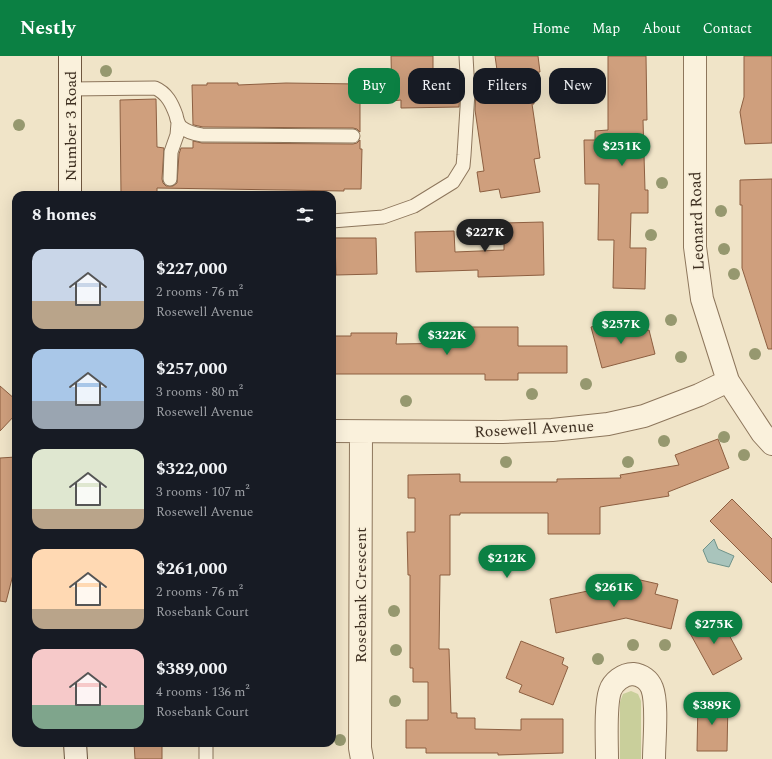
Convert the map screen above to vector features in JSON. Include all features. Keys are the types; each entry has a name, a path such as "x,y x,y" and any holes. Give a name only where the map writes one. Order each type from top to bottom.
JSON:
{"street":[{"name":"Number 3 Road","path":"70,56 70,191"},
{"name":"Leonard Road","path":"695,56 694,210 696,254 702,299 728,381 762,433 772,444"},
{"name":"Rosewell Avenue","path":"336,431 502,432 552,430 608,424 644,416 699,395 728,381"},
{"name":"Rosebank Crescent","path":"361,432 360,748 362,759"},
{"path":"607,759 608,702 610,691 617,680 632,674 645,678 652,688 654,707 654,759"},
{"path":"75,747 76,759"}],"lane":[{"path":"336,221 383,217 414,206 453,182 463,166 468,92 466,56"},
{"path":"70,89 155,88 160,90 169,99 178,123 171,152 170,179"},
{"path":"178,123 187,131 212,136 353,136"},
{"path":"206,747 206,759"}],"green space":[{"path":"631,691 638,694 641,701 641,759 620,759 620,702 623,694"}],"water":[{"path":"714,539 718,549 734,556 729,567 708,562 703,550"}],"building":[{"path":"391,56 433,56 433,68 408,68 408,104 459,104 459,107 401,108 400,68 391,68"},
{"path":"495,56 538,56 540,68 497,68"},
{"path":"608,56 646,56 647,120 643,120 645,190 648,190 648,213 631,213 630,248 646,248 645,289 613,288 614,240 598,240 599,184 585,184 584,140 595,140 595,131 608,130"},
{"path":"744,56 772,56 772,143 745,144 740,112 744,97"},
{"path":"207,83 238,83 238,85 286,83 348,84 348,104 360,104 360,132 353,128 203,127 193,125 192,85 207,85"},
{"path":"156,99 157,147 164,148 162,179 166,186 173,186 177,183 179,154 181,148 193,148 193,141 202,143 353,144 360,140 360,149 362,149 361,189 344,189 344,191 157,188 157,191 121,191 120,100"},
{"path":"475,104 532,104 540,158 534,159 540,192 501,198 499,189 480,192 477,172 484,171"},
{"path":"772,179 772,349 768,349 742,268 742,205 740,205 740,180"},
{"path":"543,222 544,275 478,277 478,270 416,272 415,232 454,231 455,252 504,250 504,223"},
{"path":"336,238 376,238 377,274 336,275"},
{"path":"614,321 619,338 649,330 655,354 602,368 591,327"},
{"path":"469,327 518,327 518,346 567,346 567,373 518,373 518,380 485,380 485,374 336,374 336,336 351,336 351,333 397,333 396,344 469,343"},
{"path":"0,386 12,396 12,418 0,431"},
{"path":"718,439 729,468 668,492 669,496 600,507 600,534 548,534 548,513 460,513 460,515 450,515 450,575 440,575 439,649 449,649 451,713 457,713 457,718 475,718 475,729 521,730 521,719 563,719 563,753 498,755 498,753 426,753 426,748 406,748 406,720 428,720 428,682 413,682 413,668 410,668 410,575 408,575 407,532 415,532 415,498 408,498 408,475 460,474 460,482 557,482 557,479 621,478 620,475 679,465 675,455"},
{"path":"12,457 12,579 6,602 0,601 0,458"},
{"path":"732,499 772,539 772,583 710,521"},
{"path":"636,579 658,584 655,594 678,600 671,629 626,618 556,633 550,599 597,589 598,594 634,587"},
{"path":"701,618 706,628 721,620 742,659 713,675 686,626"},
{"path":"521,641 564,658 562,664 568,667 553,705 519,692 522,685 506,678"},
{"path":"698,700 728,700 727,751 697,751"},
{"path":"134,747 162,747 162,759 135,759"}]}
